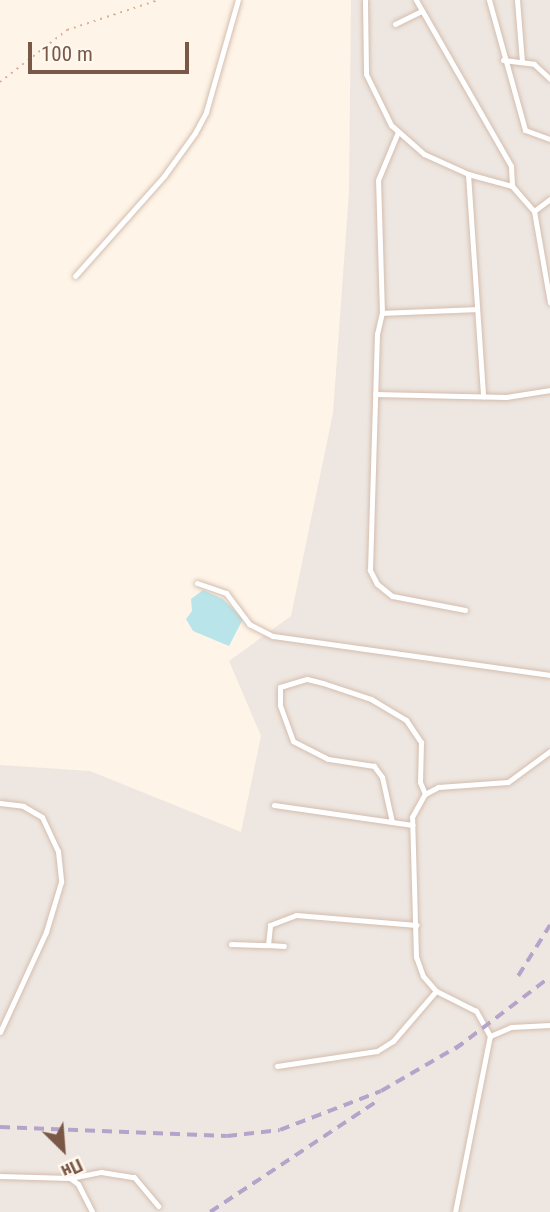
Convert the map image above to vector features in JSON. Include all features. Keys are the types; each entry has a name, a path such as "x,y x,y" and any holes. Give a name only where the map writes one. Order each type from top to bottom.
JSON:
{"lane":[{"path":"75,276 164,176 195,134 206,112 238,0"},
{"path":"365,0 366,74 374,96 398,132 424,154 468,174 512,186 534,211 550,303"},
{"path":"415,0 511,166 512,186"},
{"path":"489,0 503,60 525,130 550,139"},
{"path":"517,0 522,62"},
{"path":"395,24 422,11"},
{"path":"503,60 534,64 550,79"},
{"path":"398,132 378,180 382,313 375,394 370,570 377,584 392,596 465,610"},
{"path":"468,174 483,396"},
{"path":"534,211 550,199"},
{"path":"382,313 477,309"},
{"path":"375,394 483,396 550,390"},
{"path":"198,583 226,593 249,624 273,636 550,675"},
{"path":"392,822 382,777 374,766 328,759 293,741 280,705 280,687 307,679 323,683 370,699 406,720 421,742 420,782 425,794"},
{"path":"455,1212 490,1036 476,1011 436,991 423,976 416,957 412,825 417,804 425,794 439,787 508,782 550,751"},
{"path":"0,803 23,806 42,817 58,851 61,882 46,932 0,1032"},
{"path":"274,805 412,825"},
{"path":"268,945 270,925 296,915 417,925"},
{"path":"231,944 284,946"},
{"path":"277,1066 377,1051 393,1041 436,991"},
{"path":"490,1036 512,1027 550,1025"},
{"path":"0,1176 70,1178 101,1172 134,1177 158,1206"},
{"path":"70,1178 78,1184 92,1212"}],"path":[{"path":"0,82 67,30 158,0"}],"shaded area":[{"path":"351,0 550,0 550,1212 0,1212 0,765 90,771 241,832 261,736 229,661 291,616 333,413 349,192"}],"water":[{"path":"203,590 223,599 243,619 229,646 193,631 186,619 192,611 191,599"}],"railway":[{"path":"518,976 550,925"},
{"path":"455,1049 550,977"},
{"path":"0,1127 227,1136 280,1130 381,1091 462,1044"},
{"path":"210,1212 380,1099"}]}
